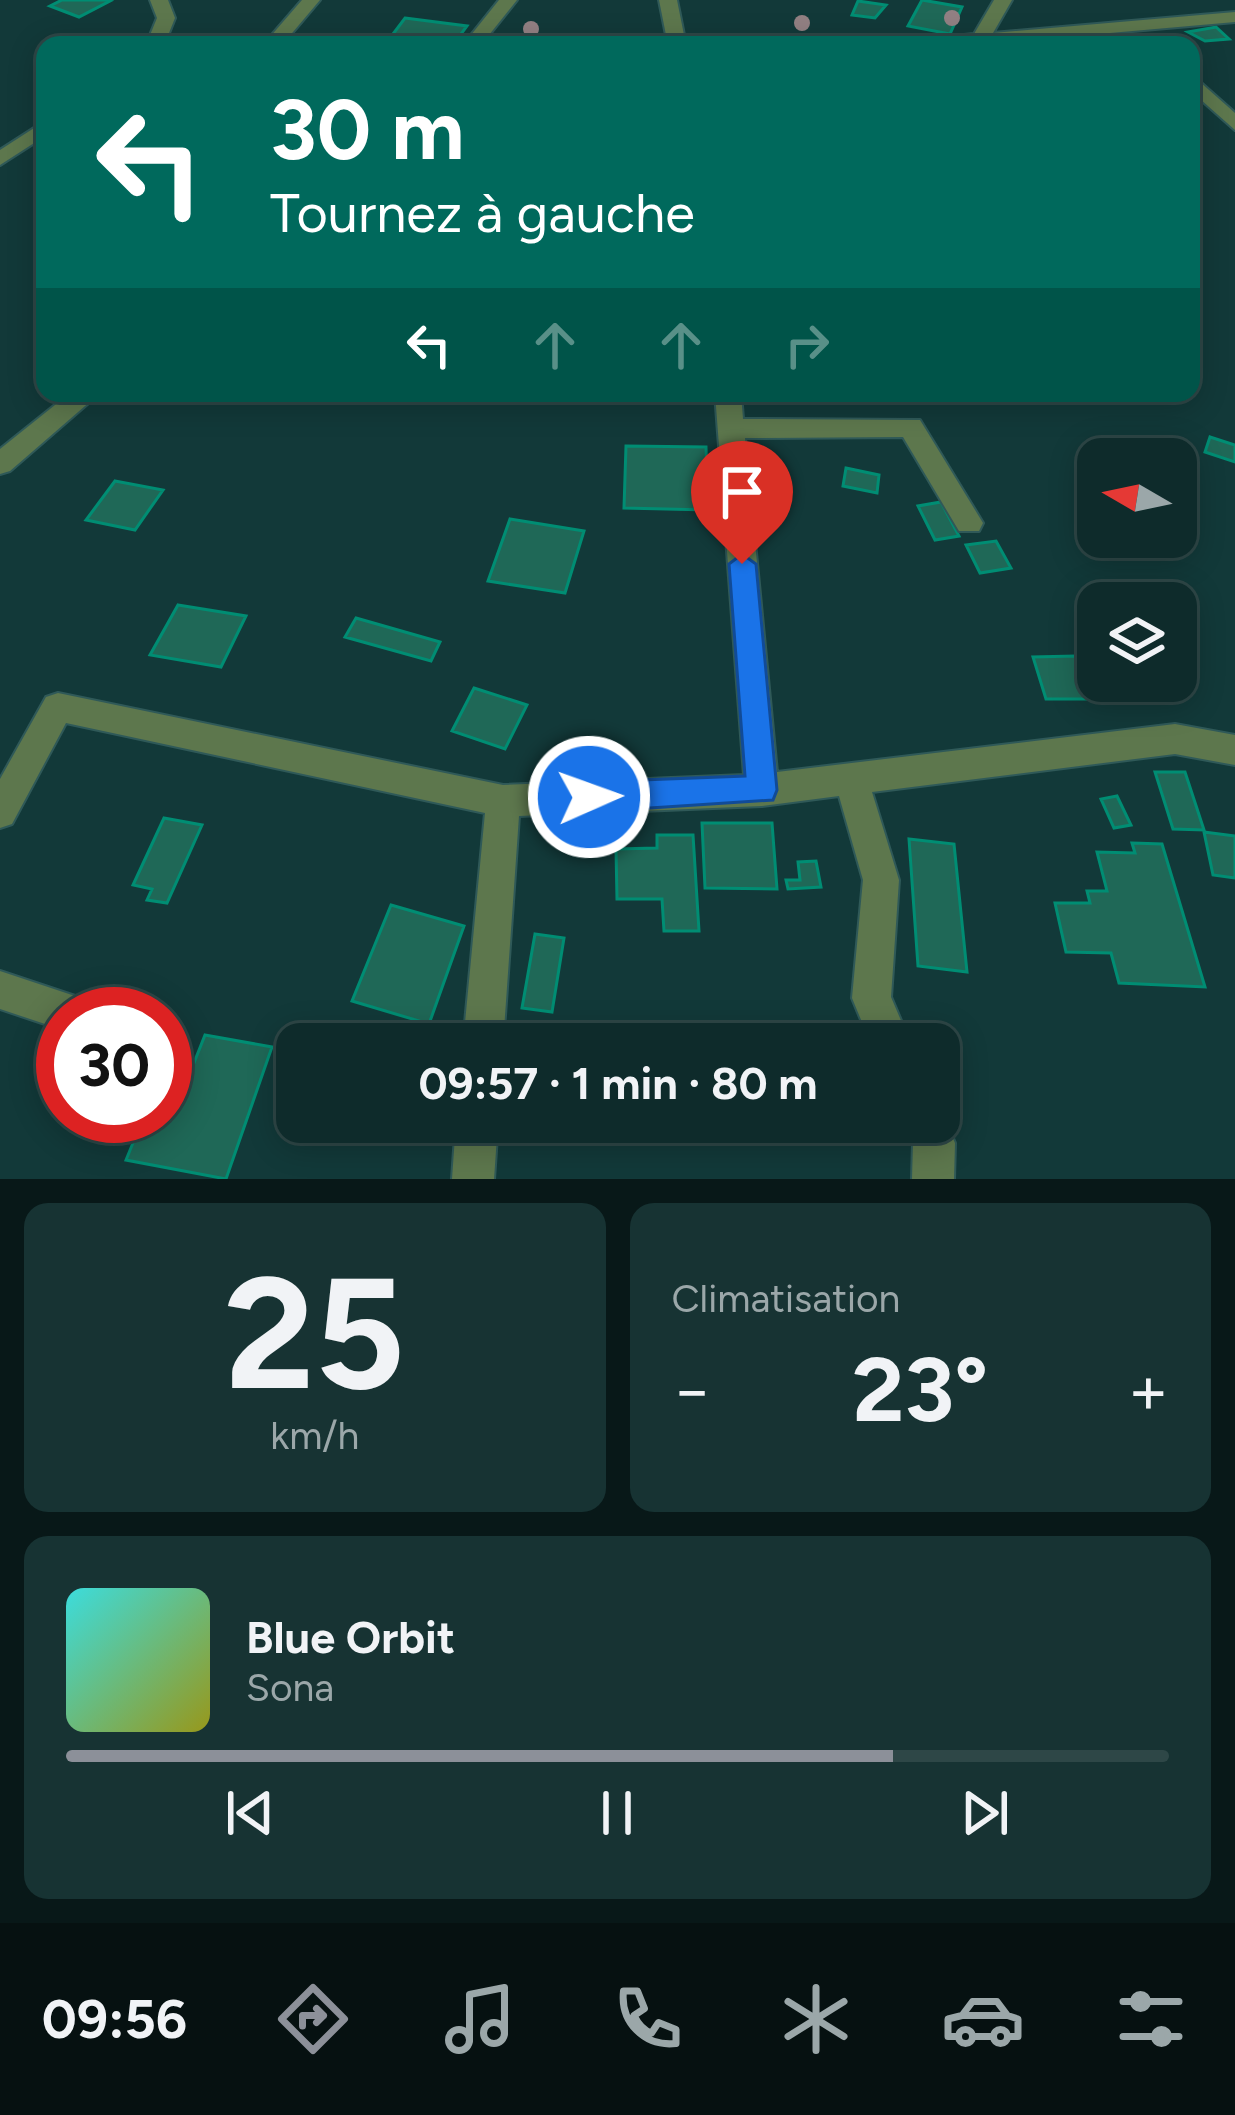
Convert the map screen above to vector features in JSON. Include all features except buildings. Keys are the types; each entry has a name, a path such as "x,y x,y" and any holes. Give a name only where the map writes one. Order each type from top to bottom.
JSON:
{"street":[{"path":"159,0 166,18 159,36"},
{"path":"280,36 311,0"},
{"path":"479,36 508,0"},
{"path":"668,0 675,36"},
{"path":"982,36 1003,0"},
{"path":"982,36 1231,22"},
{"path":"1132,28 1146,36"},
{"path":"1200,89 1235,124"},
{"path":"0,159 36,133"},
{"path":"0,464 76,402"},
{"path":"729,402 762,790"},
{"path":"731,429 911,427 969,523"},
{"path":"0,812 58,707 503,801 762,790 1174,740 1235,750"},
{"path":"850,779 881,880 871,998 882,1023"},
{"path":"485,1023 503,801"},
{"path":"0,990 36,1002"},
{"path":"472,1179 475,1143"},
{"path":"933,1179 934,1143"}],"route":[{"path":"589,797 762,790 742,564"}]}
